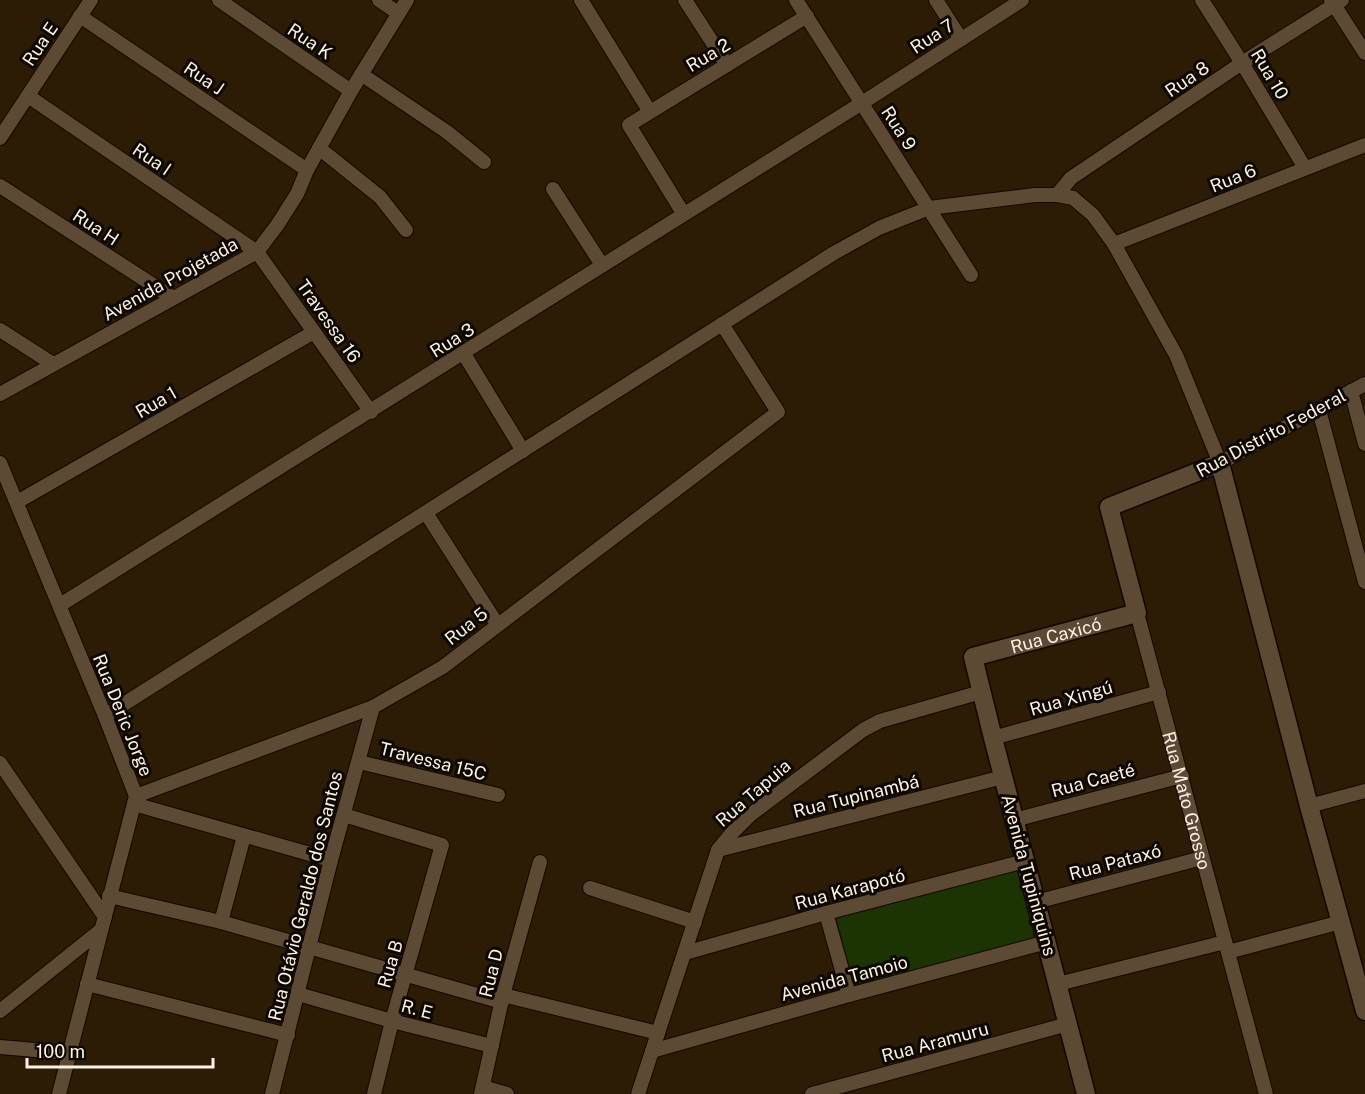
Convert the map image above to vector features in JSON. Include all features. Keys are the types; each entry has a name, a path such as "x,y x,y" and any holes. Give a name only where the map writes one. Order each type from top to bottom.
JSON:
{"street":[{"name":"Rua E","path":"0,138 91,0"},
{"name":"Rua K","path":"219,0 351,91"},
{"path":"379,0 398,13"},
{"name":"Avenida Projetada","path":"0,394 257,252 297,194 307,170 351,91 407,0"},
{"path":"581,0 650,112"},
{"path":"685,0 727,65"},
{"name":"Rua 9","path":"796,0 971,275"},
{"path":"936,0 961,39"},
{"name":"Rua 7","path":"862,103 1022,0"},
{"name":"Rua 10","path":"1202,0 1305,168"},
{"path":"1336,2 1365,53"},
{"name":"Rua 8","path":"1057,195 1071,178 1336,2"},
{"name":"Rua J","path":"80,16 307,170"},
{"name":"Rua 2","path":"684,213 629,125 807,16"},
{"path":"361,74 447,132 484,162"},
{"name":"Rua I","path":"28,96 257,252"},
{"name":"Rua 3","path":"60,606 862,103"},
{"name":"Rua 6","path":"1114,244 1365,145"},
{"path":"319,148 380,197 406,230"},
{"name":"Rua H","path":"0,186 173,298"},
{"path":"553,189 602,265"},
{"path":"105,716 860,238 906,216 929,208 1009,197 1057,195 1073,198 1098,220 1114,244 1176,355 1220,464 1365,1011"},
{"name":"Travessa 16","path":"257,252 371,412"},
{"name":"Rua 5","path":"135,800 373,707 443,667 778,412 722,324"},
{"path":"0,330 53,364"},
{"name":"Rua 1","path":"16,502 314,332"},
{"path":"464,354 523,452"},
{"name":"Rua Distrito Federal","path":"1109,507 1220,464 1365,384"},
{"path":"1351,391 1365,444"},
{"path":"1319,410 1365,582"},
{"name":"Rua Deric Jorge","path":"0,463 105,716 135,800 59,1094"},
{"name":"Rua Mato Grosso","path":"1109,507 1266,1094"},
{"path":"426,513 497,624"},
{"name":"Rua Caxicó","path":"973,657 1137,613"},
{"name":"Avenida Tupiniquins","path":"973,657 1086,1094"},
{"name":"Rua Tapuia","path":"638,1094 718,850 731,834 750,815 871,722 981,692"},
{"name":"Rua Xingú","path":"993,738 1159,692"},
{"name":"Rua Otávio Geraldo dos Santos","path":"272,1094 331,860 373,707"},
{"name":"Travessa 15C","path":"359,762 498,795"},
{"path":"0,763 103,923 0,1011"},
{"name":"Rua Caeté","path":"1014,820 1182,776"},
{"name":"Rua Tupinambá","path":"718,850 1003,777"},
{"path":"1309,806 1365,791"},
{"path":"135,800 244,836 331,860"},
{"name":"Rua B","path":"344,816 442,845 392,1021 374,1094"},
{"path":"221,922 244,836"},
{"name":"Rua Pataxó","path":"1036,902 1202,858"},
{"name":"Rua Karapotó","path":"685,953 1024,861"},
{"name":"Rua D","path":"482,1090 502,998 540,862"},
{"path":"590,888 694,922"},
{"path":"109,896 221,922 502,998 658,1033"},
{"path":"826,913 849,995"},
{"path":"1058,984 1341,922"},
{"name":"Avenida Tamoio","path":"652,1052 849,995 1047,942"},
{"path":"87,984 288,1035"},
{"name":"R. E","path":"298,994 492,1046"},
{"name":"Rua Aramuru","path":"812,1094 1068,1024"},
{"path":"0,1047 69,1053"},
{"path":"482,1090 507,1094"}],"green space":[{"path":"1020,868 1039,936 855,988 836,915"}]}
